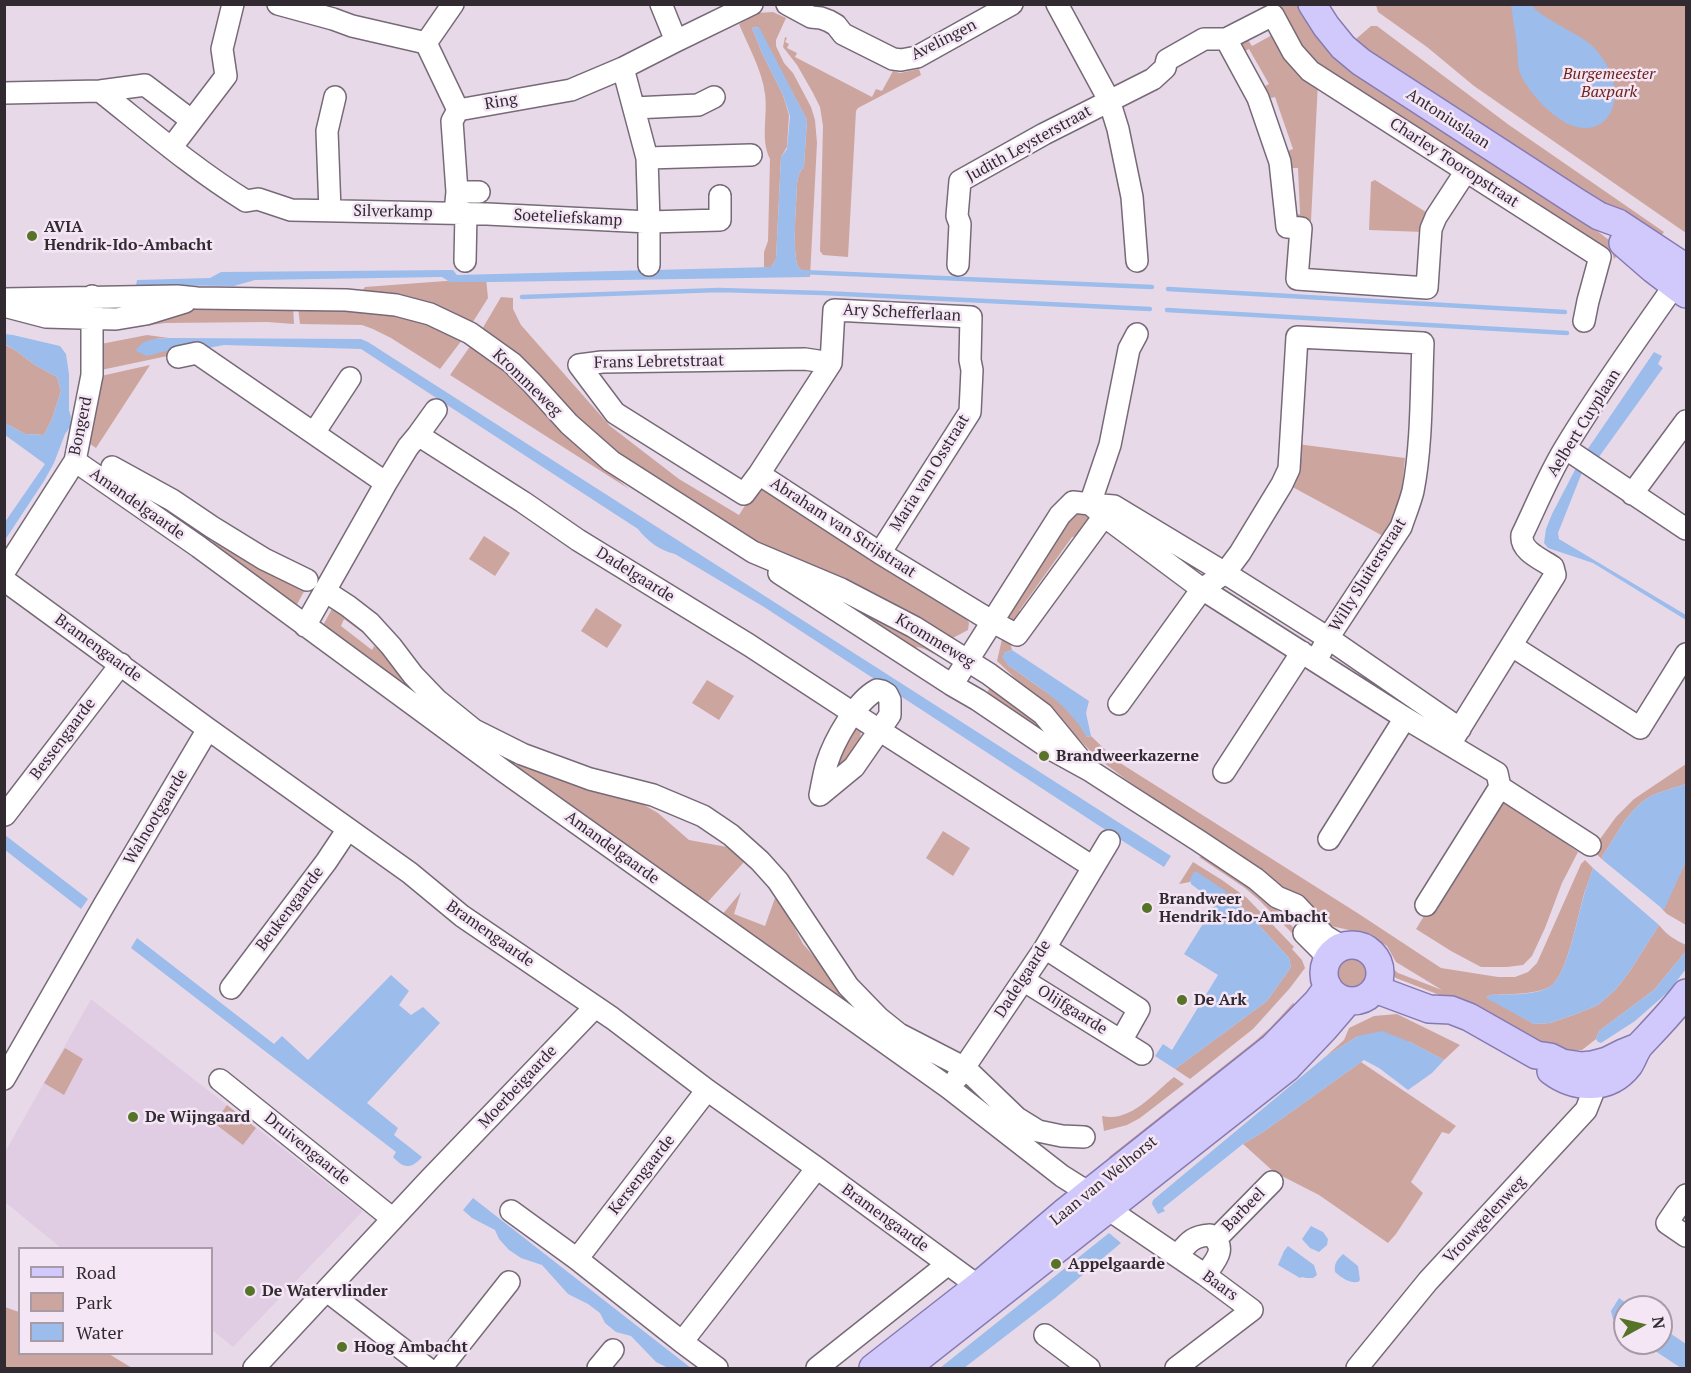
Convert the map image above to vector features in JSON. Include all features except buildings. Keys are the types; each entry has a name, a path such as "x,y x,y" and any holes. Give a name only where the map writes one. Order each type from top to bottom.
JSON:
{"main road":[{"name":"Antoniuslaan","path":"1312,4 1343,47 1361,62 1599,216 1618,223 1683,279"},
{"path":"1351,946 1359,946 1370,952 1377,962 1378,982 1364,999 1356,1001 1338,994 1325,973 1336,953 1351,946"},
{"path":"1378,982 1435,995 1451,1010 1469,1017 1536,1054 1573,1065 1593,1075 1607,1061 1638,1047 1686,994"},
{"name":"Laan van Welhorst","path":"873,1368 978,1286 1287,1068 1324,1029 1338,994"},
{"name":"Laan van Welhorst","path":"906,1368 1098,1201"}],"street":[{"path":"171,148 226,76 222,49 233,4"},
{"path":"278,4 335,12 352,26 426,43"},
{"path":"426,43 453,4"},
{"name":"Ring","path":"458,110 570,90 623,68 752,4"},
{"name":"Avelingen","path":"787,4 811,17 829,21 836,25 843,34 893,59 901,60 917,57 1012,4"},
{"path":"1057,4 1109,100 1118,129 1132,197 1137,261"},
{"path":"667,6 676,41"},
{"name":"Charley Tooropstraat","path":"1226,39 1273,15 1293,52 1310,71 1600,257 1584,321"},
{"path":"1109,100 1153,79 1165,68 1167,60 1204,39 1226,39 1258,98 1280,162 1287,227 1301,228 1298,279 1427,288 1431,229 1436,217 1467,171"},
{"path":"426,43 458,110 452,121 465,261"},
{"path":"623,68 647,158 649,265"},
{"path":"4,93 145,86 191,120"},
{"name":"Silverkamp","path":"100,90 171,148 223,187 246,201 258,199 291,210 330,211 459,206 487,214"},
{"name":"Silverkamp","path":"330,211 327,131 334,97"},
{"path":"634,108 698,105 714,97"},
{"name":"Judith Leysterstraat","path":"958,265 960,224 957,216 960,181 1109,100"},
{"path":"647,158 751,155"},
{"name":"Silverkamp","path":"459,206 479,192"},
{"name":"Soeteliefskamp","path":"487,214 649,222 720,220 720,196"},
{"name":"Aelbert Cuyplaan","path":"1455,736 1555,575 1553,567 1524,547 1522,541 1522,535 1545,485 1565,448 1623,361 1683,279"},
{"name":"Bongerd","path":"4,572 75,461 92,375 92,296"},
{"name":"Krommeweg","path":"4,299 177,296 346,300 396,305 430,314 452,324 470,333 512,363 569,424 611,461 753,552 787,579 978,700 1049,748 1089,770 1256,879 1277,897 1296,905 1325,936 1336,953"},
{"name":"Krommeweg","path":"4,306 46,317 116,319 146,314 197,298"},
{"name":"Ary Schefferlaan","path":"832,356 834,310 971,317"},
{"name":"Maria van Osstraat","path":"880,553 970,412 971,317"},
{"path":"993,622 1017,635 1097,510 1129,349 1137,334"},
{"name":"Willy Sluiterstraat","path":"1224,772 1309,656 1328,638 1401,527 1413,493 1423,344 1296,337 1289,469 1240,553 1225,573"},
{"path":"178,357 197,353 386,483"},
{"name":"Abraham van Strijstraat","path":"832,356 759,474 880,553 993,622"},
{"name":"Frans Lebretstraat","path":"759,474 744,494 615,413 579,365 602,362 805,359 832,356"},
{"path":"314,433 350,378"},
{"path":"305,626 316,586 408,447 436,410"},
{"path":"1632,494 1686,421"},
{"name":"Dadelgaarde","path":"418,435 587,546 749,645 1093,867"},
{"path":"1565,448 1686,529"},
{"name":"Amandelgaarde","path":"75,461 199,547 505,772 949,1089 1032,1139 1062,1136 1084,1137"},
{"name":"Amandelgaarde","path":"112,467 172,500 264,559 316,586 348,606 370,623 437,700 474,730 522,754 590,779 654,795 703,816 731,835 778,881 857,997 899,1034 965,1068 1017,1118 1032,1139 1071,1182 1098,1201"},
{"path":"952,685 1060,515 1073,502 1097,510 1202,590 1405,718 1455,736"},
{"path":"1097,510 1114,506 1328,638 1455,736 1497,773 1500,787 1426,905"},
{"name":"Amandelgaarde","path":"199,547 212,527"},
{"name":"Krommeweg","path":"753,552 841,589 914,627 993,676 1043,714 1089,770"},
{"path":"1119,704 1202,590 1225,573"},
{"name":"Bramengaarde","path":"4,580 410,873 462,916 612,1018 707,1090 978,1286"},
{"path":"1512,646 1640,728 1686,654"},
{"name":"Bessengaarde","path":"5,815 121,664"},
{"path":"876,690 887,694 890,700 890,715 879,730 854,767 820,795 827,763 853,712 867,695 876,690"},
{"path":"1329,839 1405,718"},
{"name":"Walnootgaarde","path":"8,1064 208,729"},
{"path":"1500,787 1590,845"},
{"name":"Beukengaarde","path":"231,988 326,862 348,829"},
{"name":"Dadelgaarde","path":"949,1089 1044,948 1109,841"},
{"name":"Olijfgaarde","path":"1044,948 1139,1009 1121,1041"},
{"name":"Olijfgaarde","path":"1023,980 1142,1054"},
{"name":"Moerbeigaarde","path":"393,1220 595,1007"},
{"name":"Vrouwgelenweg","path":"1358,1368 1428,1281 1586,1110 1592,1095 1593,1075"},
{"name":"Druivengaarde","path":"220,1080 393,1220"},
{"name":"Kersengaarde","path":"577,1259 707,1090"},
{"path":"682,1342 817,1168"},
{"name":"Barbeel","path":"1216,1239 1272,1182"},
{"path":"1686,1194 1667,1223 1686,1236"},
{"name":"Baars","path":"1098,1201 1252,1310 1176,1368"},
{"path":"511,1211 577,1259 717,1368"},
{"path":"254,1368 393,1220"},
{"name":"Barbeel","path":"1177,1256 1195,1237 1210,1235 1216,1239 1220,1246 1220,1254 1205,1275"},
{"path":"817,1368 948,1264"},
{"path":"441,1368 508,1282"},
{"path":"327,1291 427,1368"},
{"path":"1045,1335 1089,1368"},
{"path":"598,1368 613,1350"}],"shaded area":[{"name":"De Wijngaard","path":"91,999 363,1211 233,1347 213,1331 213,1247 60,1247 5,1202 5,1152"}],"green space":[{"path":"1281,5 1302,5 1622,250 1614,259 1612,252 1465,160 1311,59 1304,52"},
{"name":"Burgemeester Baxpark","path":"1376,5 1686,5 1686,233 1474,86 1427,47 1378,12"},
{"path":"773,12 786,18 776,40 776,46 811,107 815,120 817,143 810,277 799,268 795,252 797,183 804,166 807,120 758,27 752,28 783,95 789,115 787,147 781,157 776,259 771,267 764,267 764,252 768,241 770,159 765,144 766,102 758,67 739,24 757,13"},
{"path":"1340,25 1356,39 1371,26 1377,26 1509,125 1664,232 1658,240 1353,45"},
{"path":"1274,34 1318,82 1311,221 1295,220 1295,215 1300,214 1298,168 1292,168 1288,151 1293,149 1275,97 1271,98 1265,86 1269,84 1249,49 1241,53 1235,45 1246,37 1252,46"},
{"path":"785,37 787,38 785,42 789,44 787,48 797,53 795,57 872,97 876,89 882,91 893,71 900,73 919,69 921,75 856,111 848,257 823,255 820,251 823,126 820,107 797,65 783,47"},
{"path":"1375,180 1429,214 1423,232 1369,230 1371,182"},
{"path":"486,278 488,298 471,325 361,293 365,287"},
{"path":"501,297 513,298 513,309 521,325 610,426 679,479 739,515 758,485 965,616 969,623 968,630 947,641 756,542 627,463 481,331"},
{"path":"205,306 293,306 294,324 165,323 110,331 114,325"},
{"path":"298,307 341,307 416,318 462,340 440,369 391,338 362,325 300,324"},
{"path":"147,335 169,338 154,339 174,348 177,354 101,370 101,344"},
{"path":"4,344 57,377 61,391 44,435 25,434 5,423"},
{"path":"471,345 503,367 599,464 629,489 450,375"},
{"path":"150,365 96,448 90,444 101,376"},
{"path":"1297,444 1405,458 1402,489 1396,513 1383,536 1287,484"},
{"path":"1077,510 1097,518 1085,535 1072,537 1019,611 1029,612 1017,626 1003,619 1064,521"},
{"path":"484,536 510,553 495,576 469,559"},
{"path":"216,538 307,586 294,610 222,556 224,552 212,542"},
{"path":"798,576 945,656 917,647 911,653"},
{"path":"333,607 348,616 374,641 344,619 341,626 372,650 374,646 388,656 406,677 398,686 321,629"},
{"path":"596,608 622,625 607,648 581,631"},
{"path":"1002,639 1009,639 1012,650 1004,653 1008,665 1060,702 1087,737 1091,736 1117,761 1441,968 1498,977 1515,977 1528,972 1537,963 1581,864 1585,860 1593,868 1567,958 1557,980 1551,986 1538,991 1487,997 1534,1024 1550,1023 1598,1005 1616,989 1630,971 1659,925 1671,937 1686,945 1686,951 1654,990 1599,1031 1596,1039 1582,1050 1561,1050 1569,1059 1460,1003 1396,978 1375,949 1361,942 1344,941 1335,932 1355,936 1374,944 1384,953 1398,973 1442,990 1396,962 1387,946 1367,934 1331,926 1319,920 1278,884 1095,756 997,661"},
{"path":"707,680 734,696 719,720 692,703"},
{"path":"993,682 1021,700 1059,746 984,698"},
{"path":"861,724 857,746 836,777 837,754 852,730"},
{"path":"520,761 625,794 658,813 689,840 727,847 744,862 705,905 530,781 533,777 524,771 521,774 514,769"},
{"path":"1686,764 1686,784 1663,791 1642,802 1625,821 1602,857 1604,861 1592,850 1616,817 1634,799"},
{"path":"1501,797 1578,852 1562,883 1532,956 1523,965 1481,967 1416,929 1496,799"},
{"path":"943,831 970,848 953,876 926,858"},
{"path":"1206,855 1265,897 1302,937 1299,940 1245,888 1199,857"},
{"path":"1686,861 1686,925 1660,907 1663,909"},
{"path":"1193,862 1247,898 1294,947 1292,949 1302,960 1305,968 1253,1029 1190,1079 1175,1069 1267,1001 1291,967 1289,958 1244,909 1190,880 1190,882 1179,884"},
{"path":"741,892 734,914 765,926 776,895 803,944 850,997 846,1005 721,916"},
{"path":"1352,958 1363,963 1368,974 1363,985 1352,990 1341,985 1336,974 1341,963"},
{"path":"1293,1003 1304,1012 1114,1164 1109,1157 1254,1042"},
{"path":"1397,1014 1460,1045 1444,1060 1410,1042 1358,1036 1325,1057 1344,1040 1349,1028 1374,1016"},
{"path":"65,1048 83,1059 64,1095 44,1083"},
{"path":"1361,1062 1456,1126 1449,1134 1442,1132 1411,1182 1423,1193 1388,1243 1319,1195 1274,1172 1243,1144"},
{"path":"1174,1077 1184,1084 1140,1118 1127,1125 1104,1131 1102,1116 1112,1117 1132,1111"},
{"path":"227,1105 256,1128 243,1145 214,1123"},
{"path":"5,1307 18,1312 18,1355 111,1355 132,1368 5,1368"}],"water":[{"path":"1511,5 1531,6 1587,42 1597,51 1609,70 1614,89 1613,105 1607,118 1596,126 1581,128 1564,122 1534,95 1519,70"},
{"path":"759,27 807,120 804,166 797,183 795,252 799,268 810,277 450,282 442,277 255,280 234,286 136,285 137,280 210,278 221,272 453,270 457,275 771,267 776,259 781,157 787,149 790,116 783,95 752,28"},
{"path":"5,334 60,346 66,354 71,417 70,427 54,463 5,540 5,522 45,464 5,435 5,423 25,434 44,435 61,391 57,377 5,344"},
{"path":"169,338 361,339 368,342 1171,856 1164,867 764,607 675,554 655,545 638,529 361,349 224,345 208,348 199,342 147,356 136,351 146,341"},
{"path":"1654,352 1662,356 1658,364 1663,368 1596,461 1585,453"},
{"path":"1577,466 1583,470 1558,533 1559,539 1686,615 1686,620 1593,563 1548,548 1544,543 1552,514"},
{"path":"1012,650 1089,701 1086,713 1091,736 1087,737 1062,705 1008,665 1002,657 1004,653"},
{"path":"1686,784 1686,861 1664,910 1602,857 1625,821 1642,802 1658,793"},
{"path":"5,835 88,899 81,909 5,850"},
{"path":"1593,868 1659,925 1616,989 1598,1005 1550,1023 1534,1024 1486,998 1490,995 1538,991 1551,986 1557,980 1567,958"},
{"path":"1194,872 1224,890 1244,909 1289,958 1291,967 1267,1001 1175,1069 1155,1056 1163,1044 1172,1050 1218,975 1184,954 1216,903 1191,884 1190,880"},
{"path":"137,938 274,1044 282,1036 308,1060 391,975 409,991 399,1005 411,1015 423,1007 440,1023 367,1103 398,1128 394,1135 422,1157 411,1166 400,1163 393,1157 396,1152 131,948"},
{"path":"1686,951 1686,969 1668,992 1635,1021 1601,1043 1598,1042 1596,1039 1599,1031 1654,990"},
{"path":"1382,1031 1410,1042 1444,1060 1432,1073 1408,1090 1379,1068 1364,1060 1243,1144 1163,1208 1165,1211 1158,1214 1152,1204 1153,1200 1325,1057 1358,1036"},
{"path":"473,1198 691,1368 668,1368 656,1362 631,1336 616,1332 605,1323 600,1313 568,1294 542,1265 521,1258 509,1250 499,1239 495,1230 472,1218 463,1210"},
{"path":"1311,1226 1323,1232 1328,1239 1327,1245 1319,1252 1310,1248 1302,1239"},
{"path":"1109,1233 1121,1243 1055,1298 964,1368 940,1368"},
{"path":"1288,1246 1314,1265 1317,1275 1313,1278 1300,1278 1278,1265"},
{"path":"1343,1254 1358,1266 1360,1280 1358,1282 1348,1281 1335,1272 1336,1262"},
{"path":"1673,1335 1686,1344 1686,1368 1681,1368 1661,1355 1673,1355"}],"waterway":[{"path":"801,272 1152,287"},
{"path":"1168,289 1565,312"},
{"path":"522,297 719,290 1150,309"},
{"path":"1167,310 1567,333"}],"place":[{"name":"AVIA Hendrik-Ido-Ambacht","path":"32,236"},
{"name":"Brandweerkazerne","path":"1044,756"},
{"name":"Brandweer Hendrik-Ido-Ambacht","path":"1147,908"},
{"name":"De Ark","path":"1182,1000"},
{"name":"De Wijngaard","path":"133,1117"},
{"name":"Appelgaarde","path":"1056,1264"},
{"name":"De Watervlinder","path":"250,1291"},
{"name":"Hoog Ambacht","path":"342,1347"}]}
